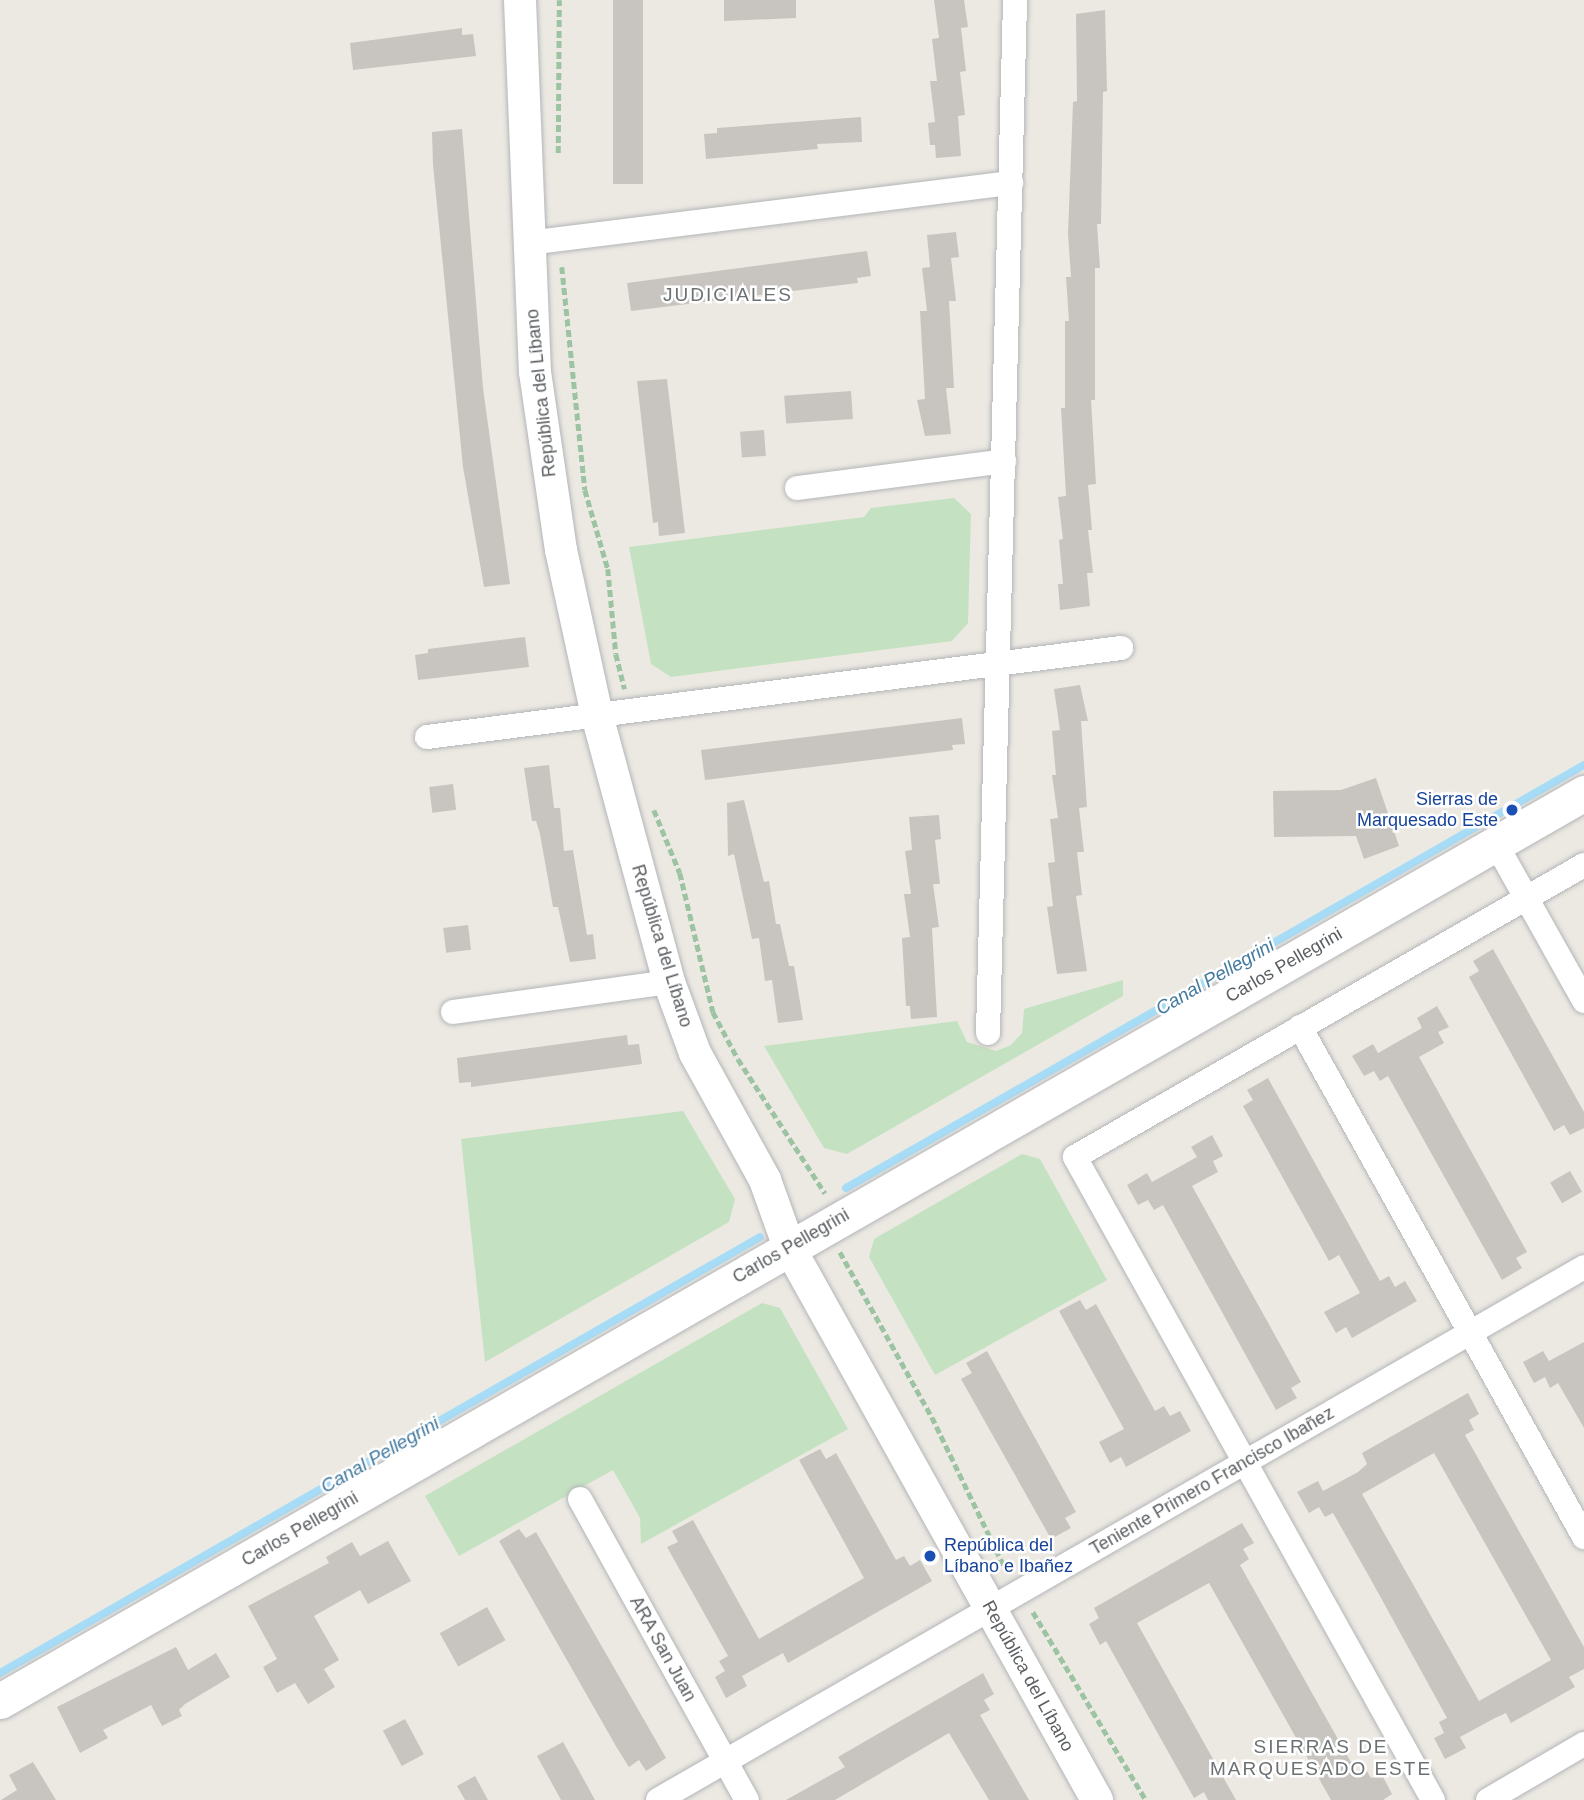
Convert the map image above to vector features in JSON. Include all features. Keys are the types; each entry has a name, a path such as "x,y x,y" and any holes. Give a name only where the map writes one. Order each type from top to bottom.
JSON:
{"main road":[{"name":"Carlos Pellegrini","path":"0,1701 1584,793"}],"street":[{"name":"República del Líbano","path":"520,0 528,243 536,372 561,550 597,715 668,982 695,1053 765,1180 789,1247 1097,1800"},
{"path":"988,1033 1015,0"},
{"path":"528,243 1011,183"},
{"path":"797,488 1004,461"},
{"path":"427,737 1121,648"},
{"path":"1496,844 1584,1001"},
{"path":"1433,1800 1075,1157 1584,865"},
{"path":"453,1012 668,982"},
{"path":"1300,1027 1584,1536"},
{"name":"Teniente Primero Francisco Ibañez","path":"658,1800 1584,1267"},
{"name":"ARA San Juan","path":"580,1499 747,1800"},
{"path":"1488,1800 1584,1744"}],"path":[{"path":"558,161 559,0"},
{"path":"560,239 585,490 608,569 616,654 630,711"},
{"path":"650,796 680,873 713,1012 800,1160 822,1182 846,1270 910,1376 1019,1592 1146,1800"}],"green space":[{"path":"954,498 971,514 968,623 952,641 671,677 651,664 629,547 864,517 871,508"},
{"path":"1123,980 1123,996 847,1154 824,1148 764,1046 957,1021 967,1042 996,1051 1011,1045 1022,1033 1024,1009"},
{"path":"683,1111 735,1199 729,1222 485,1362 461,1139"},
{"path":"1022,1154 1040,1159 1107,1280 935,1375 869,1257 874,1239"},
{"path":"762,1303 780,1308 848,1429 641,1544 640,1518 613,1470 459,1556 425,1496"}],"building":[{"path":"613,0 643,0 643,184 613,184"},
{"path":"724,0 796,0 796,18 724,21"},
{"path":"934,0 964,0 968,27 961,28 966,71 960,72 965,115 958,116 961,156 936,158 935,145 930,145 928,123 935,122 930,81 937,81 932,39 939,38"},
{"path":"1105,10 1107,91 1103,92 1101,224 1097,224 1100,268 1095,268 1095,400 1091,400 1096,484 1088,485 1092,530 1088,530 1093,573 1087,573 1090,606 1060,610 1058,584 1063,584 1059,540 1063,539 1058,497 1066,496 1061,408 1065,408 1065,321 1069,321 1066,277 1071,277 1068,234 1073,102 1077,101 1076,14"},
{"path":"462,28 462,35 473,34 476,56 353,70 350,43"},
{"path":"861,117 862,142 817,144 818,149 706,159 704,134 717,133 717,128"},
{"path":"462,129 483,388 510,584 484,587 463,467 433,165 432,132"},
{"path":"956,232 959,257 951,258 956,301 949,301 954,388 946,388 951,434 925,436 917,400 925,399 920,311 927,311 922,268 930,267 927,235"},
{"path":"867,251 871,276 857,278 858,283 631,311 627,283"},
{"path":"667,379 685,533 659,536 658,522 653,523 637,381"},
{"path":"851,391 853,419 786,424 784,396"},
{"path":"764,430 766,456 742,458 740,432"},
{"path":"525,637 529,667 418,680 415,655 428,653 428,649"},
{"path":"1080,685 1088,721 1081,721 1087,807 1079,808 1084,852 1077,852 1082,895 1076,896 1087,971 1057,974 1047,907 1053,906 1048,863 1055,862 1050,819 1058,818 1052,775 1056,775 1052,731 1060,730 1054,689"},
{"path":"962,718 965,744 952,745 953,750 705,780 701,750"},
{"path":"549,765 554,808 560,808 564,851 573,850 587,935 593,934 596,959 570,962 558,907 553,907 540,834 536,821 532,821 524,768"},
{"path":"1376,778 1399,846 1364,859 1356,836 1274,837 1273,791 1341,790"},
{"path":"453,784 456,810 432,813 429,787"},
{"path":"744,800 764,882 769,881 776,924 780,924 789,966 794,966 803,1020 778,1023 772,980 765,981 759,938 752,939 734,854 728,856 727,803"},
{"path":"939,815 941,839 935,840 940,884 933,884 939,927 932,928 937,1017 911,1019 910,1006 906,1006 902,938 910,937 904,894 911,894 905,851 912,850 909,817"},
{"path":"468,925 471,950 446,953 443,928"},
{"path":"1493,949 1584,1112 1584,1128 1570,1135 1564,1125 1554,1131 1469,977 1479,971 1473,961"},
{"path":"1437,1006 1449,1027 1438,1032 1444,1043 1419,1057 1527,1252 1516,1258 1522,1268 1502,1280 1388,1076 1380,1081 1374,1071 1364,1076 1352,1056 1373,1044 1378,1053 1422,1028 1417,1018"},
{"path":"627,1035 628,1045 639,1044 642,1064 471,1087 471,1082 459,1083 457,1058"},
{"path":"1268,1078 1380,1281 1389,1276 1395,1287 1405,1281 1417,1301 1352,1338 1346,1327 1336,1333 1324,1312 1360,1293 1339,1255 1329,1261 1243,1106 1253,1100 1247,1090"},
{"path":"1212,1135 1223,1156 1213,1161 1218,1172 1192,1186 1301,1382 1291,1388 1297,1398 1276,1410 1163,1205 1154,1210 1148,1200 1138,1205 1127,1185 1147,1173 1152,1182 1197,1157 1191,1147"},
{"path":"1570,1171 1582,1192 1562,1203 1550,1182"},
{"path":"1080,1300 1086,1310 1096,1304 1155,1411 1164,1406 1170,1416 1180,1411 1191,1431 1126,1467 1121,1457 1110,1463 1099,1442 1124,1429 1059,1311"},
{"path":"1584,1342 1584,1428 1558,1383 1550,1388 1545,1377 1534,1383 1523,1362 1543,1351 1549,1361"},
{"path":"987,1351 1076,1512 1065,1518 1071,1528 1051,1539 961,1379 972,1373 966,1363"},
{"path":"1468,1393 1479,1414 1469,1420 1474,1430 1465,1435 1584,1647 1584,1669 1569,1677 1575,1687 1511,1723 1506,1713 1460,1737 1466,1748 1445,1759 1434,1738 1444,1733 1439,1722 1447,1718 1370,1578 1333,1513 1325,1517 1319,1507 1309,1513 1297,1492 1318,1481 1323,1491 1358,1472 1367,1464 1362,1453","holes":["1434,1453 1551,1660 1479,1701 1362,1494"]},
{"path":"820,1449 826,1459 836,1453 896,1560 904,1556 910,1566 920,1560 932,1581 788,1663 783,1653 742,1676 747,1686 726,1698 715,1677 725,1671 719,1661 728,1656 667,1547 678,1542 672,1531 693,1520 759,1639 864,1578 799,1460"},
{"path":"1242,1523 1254,1543 1243,1549 1249,1559 1240,1565 1357,1773 1365,1768 1371,1778 1381,1773 1392,1794 1383,1800 1331,1800 1209,1583 1137,1623 1236,1800 1208,1800 1204,1792 1194,1798 1106,1641 1100,1645 1089,1624 1099,1618 1094,1608"},
{"path":"519,1529 526,1538 536,1532 666,1758 646,1771 639,1760 629,1767 499,1541"},
{"path":"388,1541 411,1581 368,1604 360,1590 314,1616 339,1660 324,1669 335,1687 308,1704 295,1683 277,1693 263,1667 277,1659 248,1606 329,1563 326,1557 352,1542 360,1556"},
{"path":"487,1607 505,1640 458,1666 440,1633"},
{"path":"176,1647 188,1670 216,1653 230,1677 185,1704 179,1710 182,1716 162,1726 151,1705 103,1730 108,1738 80,1753 57,1707"},
{"path":"983,1673 994,1694 984,1700 990,1710 980,1715 1029,1800 989,1800 949,1733 835,1800 786,1800 845,1767 838,1757"},
{"path":"405,1719 424,1754 402,1766 383,1731"},
{"path":"563,1742 595,1800 561,1800 537,1756"},
{"path":"33,1762 56,1800 1,1800 17,1790 9,1775"},
{"path":"475,1776 488,1800 465,1800 457,1786"}],"waterway":[{"name":"Canal Pellegrini","path":"846,1188 1584,765"},
{"name":"Canal Pellegrini","path":"0,1673 760,1237"}],"place":[{"name":"Sierras de Marquesado Este","path":"1512,810"},
{"name":"República del Líbano e Ibañez","path":"930,1556"}],"district":[{"name":"JUDICIALES","path":"728,295"},
{"name":"SIERRAS DE MARQUESADO ESTE","path":"1321,1758"}]}
